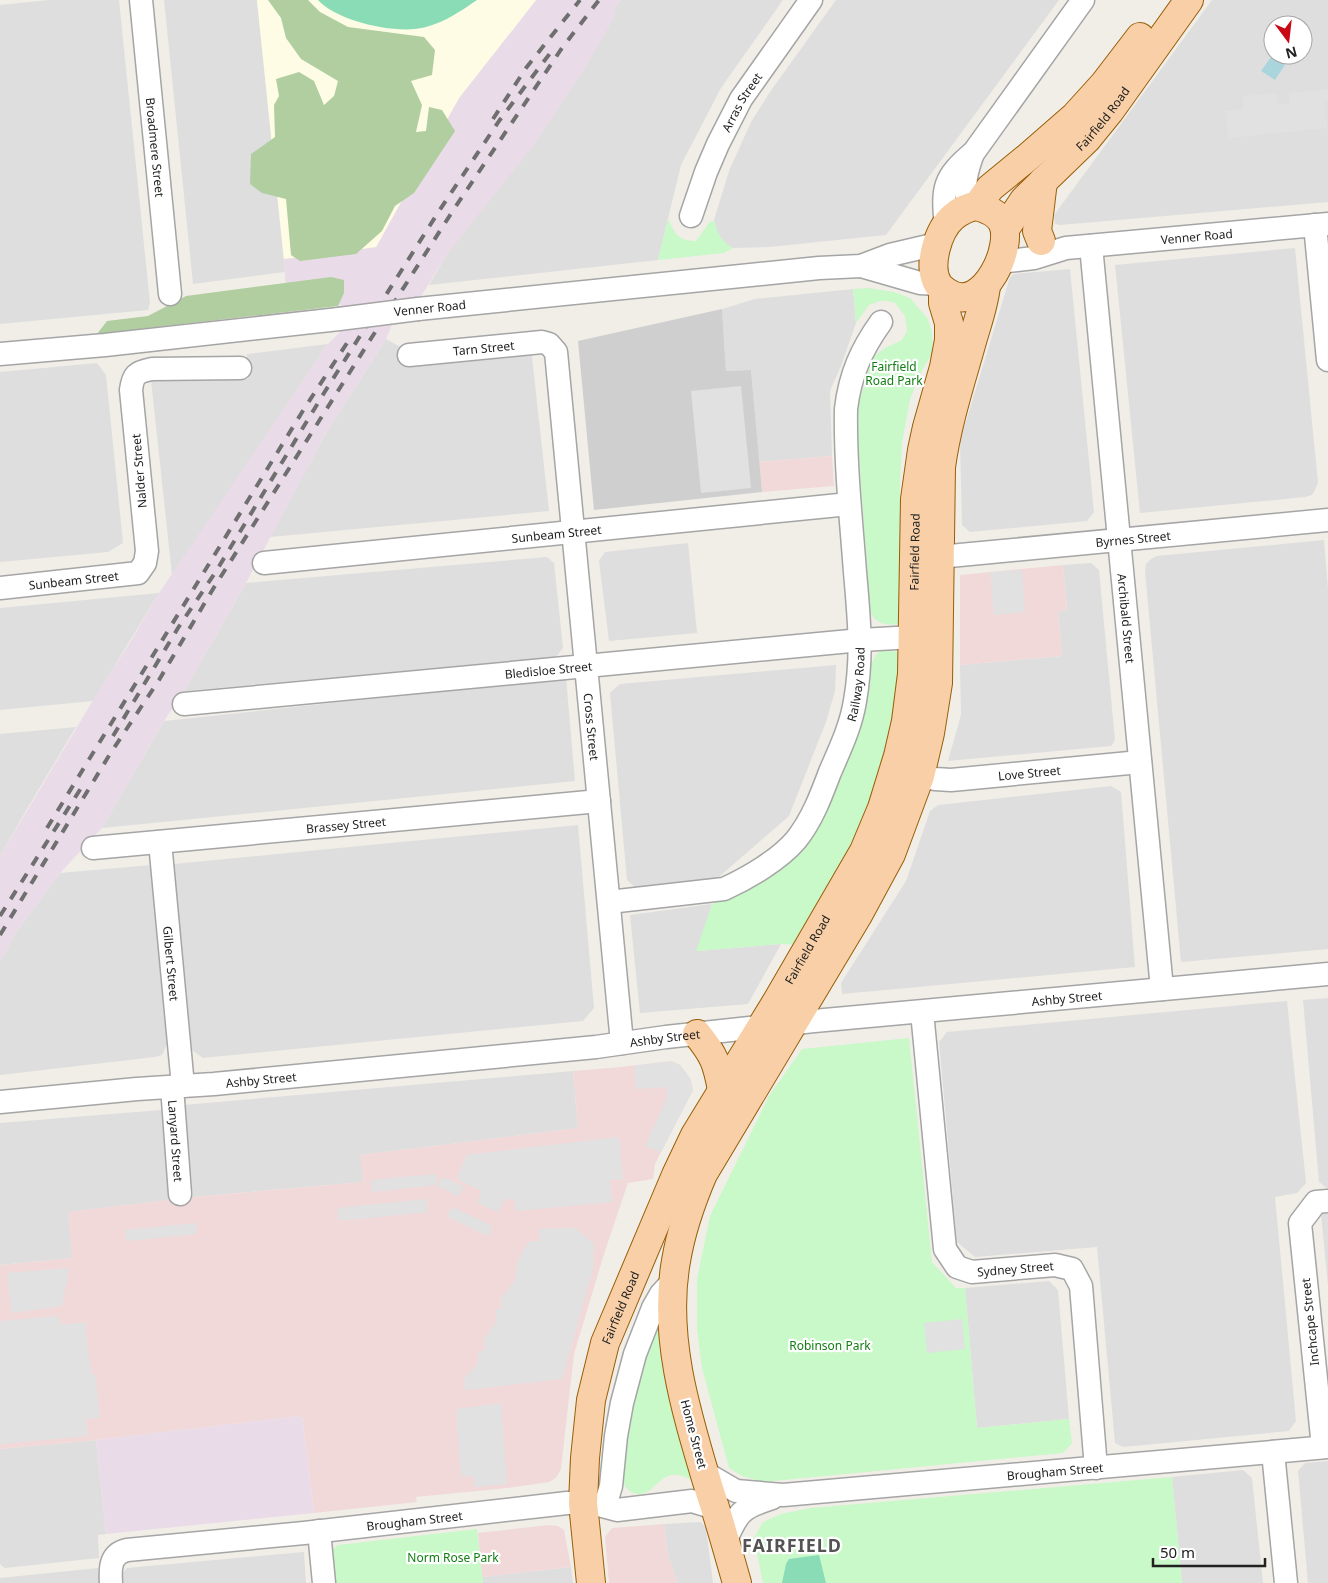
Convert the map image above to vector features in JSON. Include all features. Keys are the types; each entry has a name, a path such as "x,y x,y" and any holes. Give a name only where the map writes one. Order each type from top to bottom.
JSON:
{"main road":[{"name":"Fairfield Road","path":"973,207 990,188 1075,116 1127,55 1166,0"},
{"name":"Fairfield Road","path":"1005,232 1024,200 1086,139 1109,112 1189,0"},
{"path":"1043,181 1037,231 1054,245"},
{"path":"973,207 987,209 996,214 1002,222 1005,232 999,262 986,286 970,296 954,296 940,287 934,277 933,268 942,235 952,218 973,207"},
{"name":"Fairfield Road","path":"673,1281 683,1227 703,1174 858,915 891,854 920,776 927,750 938,683 940,467 944,444 985,300 986,286"},
{"name":"Fairfield Road","path":"591,1583 594,1505 585,1458 591,1400 605,1343 683,1159 695,1135 864,851 882,808 898,756 906,721 912,674 915,499 925,434 944,367 949,340 949,323 940,287"},
{"path":"697,1034 715,1059 722,1090"},
{"name":"Home Street","path":"673,1281 673,1327 677,1369 705,1473 704,1504 725,1542 737,1583"}],"street":[{"name":"Broadmere Street","path":"141,0 170,294"},
{"name":"Arras Street","path":"692,216 706,172 741,99 811,0"},
{"path":"942,235 945,186 949,178 958,166 974,152 1083,0"},
{"path":"973,207 966,193 965,178 974,152"},
{"path":"1322,224 1328,360"},
{"name":"Venner Road","path":"1005,232 1054,245 1091,246 1322,224"},
{"name":"Venner Road","path":"0,354 96,346 418,309 803,270 861,266 942,235"},
{"name":"Venner Road","path":"999,262 1034,258 1054,245"},
{"name":"Archibald Street","path":"1091,246 1162,990"},
{"name":"Venner Road","path":"861,266 940,287"},
{"name":"Railway Road","path":"609,902 724,890 772,861 796,840 817,806 850,722 860,670 861,640 849,504 845,428 848,394 860,354 881,322"},
{"name":"Tarn Street","path":"410,355 542,342 550,344 555,350"},
{"name":"Cross Street","path":"555,350 558,361 622,1043"},
{"name":"Nalder Street","path":"143,567 146,552 131,390 133,378 135,375 152,370 240,368"},
{"name":"Sunbeam Street","path":"264,563 849,504"},
{"name":"Byrnes Street","path":"939,557 1328,520"},
{"name":"Sunbeam Street","path":"0,588 134,575 143,567"},
{"name":"Bledisloe Street","path":"184,704 861,640 913,637"},
{"name":"Love Street","path":"920,776 951,780 1140,762"},
{"name":"Brassey Street","path":"93,848 599,801"},
{"name":"Gilbert Street","path":"160,842 177,1086"},
{"name":"Ashby Street","path":"0,1102 586,1048 793,1024 1328,974"},
{"name":"Sydney Street","path":"922,1012 945,1249 957,1267 972,1272 1055,1265 1072,1269 1080,1286 1096,1468"},
{"name":"Lanyard Street","path":"177,1086 180,1194"},
{"name":"Inchcape Street","path":"1322,1202 1300,1223 1326,1447"},
{"name":"Fairfield Road","path":"594,1505 612,1486 616,1436 634,1354 652,1308 673,1281"},
{"name":"Brougham Street","path":"705,1473 736,1491 783,1495 1326,1447"},
{"path":"1273,1452 1286,1583"},
{"name":"Brougham Street","path":"725,1542 736,1519 743,1510 752,1504 783,1495"},
{"name":"Brougham Street","path":"111,1583 110,1569 114,1557 120,1552 127,1550 568,1503 620,1509 704,1504"},
{"path":"319,1531 324,1583"}],"shaded area":[{"path":"49,0 119,0 150,303 148,310 0,324 0,5"},
{"path":"164,0 257,0 285,272 193,284"},
{"path":"257,0 536,0 459,98 376,247 284,259"},
{"path":"536,0 621,0 613,10 616,14 585,68 536,142 447,254 420,298 347,307 336,304 290,309 284,259 376,247 459,98"},
{"path":"621,0 783,0 721,88 681,165 658,260 429,285 447,254"},
{"path":"836,0 1059,0 886,235 769,247 733,248 724,243 717,232 714,220 729,171 751,122 772,89"},
{"path":"1212,0 1328,0 1328,202 1055,224 1054,215"},
{"path":"1328,89 1328,101 1325,101 1327,128 1229,138 1226,111 1243,109 1243,96 1277,93 1279,105 1290,104 1289,93"},
{"path":"1295,248 1318,483 1315,490 1312,495 1305,497 1140,513 1115,265"},
{"path":"1070,269 1094,512 1087,521 970,532 962,525 960,441 1010,277 1014,274"},
{"path":"853,289 856,323 830,391 832,456 759,462 751,370 726,371 722,309 755,299"},
{"path":"722,309 726,371 751,370 762,492 594,510 578,341"},
{"path":"392,325 386,339 326,433 246,583 102,828 60,873 17,931 0,961 0,856 101,687 159,593 328,344 341,331"},
{"path":"386,339 404,349 531,348 549,511 270,537 326,433"},
{"path":"328,344 172,575 151,380 248,379 247,354"},
{"path":"97,363 106,375 123,543 108,552 0,562 0,372"},
{"path":"741,386 751,488 701,493 691,391"},
{"path":"832,456 834,486 762,492 759,462"},
{"path":"1324,540 1328,589 1328,949 1181,962 1145,571 1146,564 1157,556"},
{"path":"688,543 697,633 609,641 599,561 605,552"},
{"path":"547,557 554,563 563,648 556,657 184,691 246,583"},
{"path":"1091,563 1099,570 1115,740 1111,746 948,761 961,715 960,665 1062,656 1058,611 1067,609 1063,565"},
{"path":"1063,565 1067,610 1058,611 1062,656 960,665 960,575"},
{"path":"1022,570 1025,612 994,615 990,572"},
{"path":"159,593 93,701 0,710 0,608"},
{"path":"836,665 835,691 826,722 789,816 713,882 637,889 627,880 610,693 620,684"},
{"path":"566,678 575,781 102,828 164,721"},
{"path":"76,727 27,809 0,856 0,734"},
{"path":"1111,786 1121,792 1135,967 842,994 841,983 906,881 930,811 938,805"},
{"path":"578,825 594,1008 583,1021 203,1058 192,1050 174,864"},
{"path":"152,865 167,1044 162,1055 0,1075 0,961 17,931 60,873"},
{"path":"712,904 697,951 781,944 748,1004 640,1013 630,915"},
{"path":"1328,998 1328,1189 1319,1182 1303,1000"},
{"path":"1287,1001 1306,1183 1297,1193 1275,1197 1296,1421 1289,1431 1123,1447 1115,1443 1097,1247 975,1257 957,1242 939,1042 947,1032"},
{"path":"671,1061 680,1065 690,1078 693,1090 655,1164 653,1179 628,1183 574,1354 561,1469 556,1478 549,1482 508,1488 416,1497 417,1502 314,1513 302,1416 0,1449 0,1265 72,1258 68,1212 193,1197 363,1182 360,1155 578,1128 573,1071"},
{"path":"671,1061 680,1065 690,1078 693,1090 661,1152 645,1146 667,1097 666,1087 636,1089 634,1066"},
{"path":"573,1071 578,1128 361,1155 363,1182 193,1197 183,1105"},
{"path":"161,1110 170,1200 68,1212 73,1258 0,1265 0,1123"},
{"path":"619,1137 623,1179 610,1180 612,1202 516,1211 514,1200 505,1199 498,1212 477,1203 482,1191 457,1179 466,1155"},
{"path":"436,1174 437,1185 372,1192 371,1180"},
{"path":"442,1177 464,1186 459,1196 437,1186"},
{"path":"426,1199 428,1212 339,1221 337,1208"},
{"path":"452,1207 492,1226 488,1236 447,1217"},
{"path":"1321,1214 1328,1214 1328,1286"},
{"path":"196,1223 197,1234 126,1241 125,1230"},
{"path":"575,1228 594,1244 593,1268 562,1379 465,1390 464,1379 478,1363 478,1352 485,1350 484,1339 496,1322 496,1309 501,1309 500,1299 514,1282 518,1260 528,1242 540,1241 539,1229"},
{"path":"68,1268 68,1278 62,1306 12,1313 7,1273"},
{"path":"1049,1281 1058,1290 1069,1419 977,1428 965,1288"},
{"path":"59,1316 61,1325 85,1322 91,1374 95,1374 100,1418 86,1419 88,1436 0,1444 0,1321"},
{"path":"962,1319 965,1349 927,1353 924,1323"},
{"path":"501,1403 507,1484 475,1487 473,1476 461,1477 457,1409"},
{"path":"302,1416 314,1513 106,1534 96,1440"},
{"path":"96,1440 106,1534 98,1535 99,1558 5,1568 2,1566 0,1564 0,1449"},
{"path":"1328,1461 1328,1583 1308,1583 1298,1471 1305,1463"},
{"path":"1243,1470 1252,1478 1263,1583 1182,1583 1172,1477"},
{"path":"701,1522 706,1528 713,1583 678,1583 668,1556 664,1524"},
{"path":"664,1524 668,1556 678,1583 609,1583 605,1537 612,1528"},
{"path":"549,1525 558,1526 564,1530 571,1567 482,1577 478,1533"},
{"path":"304,1552 306,1583 122,1583 121,1575 127,1568"},
{"path":"571,1567 573,1583 483,1583 482,1577"},
{"path":"98,1568 100,1583 0,1583 0,1578"}],"green space":[{"path":"268,0 308,0 320,12 348,27 424,37 435,50 432,75 411,81 422,105 416,132 426,131 429,107 442,110 455,131 414,193 395,206 382,231 356,254 300,261 291,255 286,199 262,193 250,184 251,154 275,137 274,105 279,96 276,79 299,72 314,81 324,105 334,96 338,81 301,59 286,38 281,18"},
{"path":"318,0 477,0 453,16 433,25 414,29 400,29 369,25 339,15"},
{"path":"668,219 678,236 696,241 709,223 714,220 720,236 733,248 724,253 658,260"},
{"path":"331,277 344,280 344,293 338,306 97,334 107,321 148,316 186,296"},
{"name":"Fairfield Road Park","path":"869,288 894,292 910,298 928,319 932,333 933,352 922,370 910,399 902,443 900,481 900,616 898,624 893,625 878,621 870,612 856,413 872,358 885,348 902,340 907,331 905,316 895,303 887,301 880,301 869,305 856,323 853,289"},
{"path":"888,649 900,653 902,703 869,819 800,945 781,944 696,951 712,904 738,893 821,816 844,770 857,732 870,687 871,665 876,655"},
{"name":"Robinson Park","path":"909,1038 932,1262 956,1288 965,1288 977,1428 1069,1419 1072,1443 1063,1453 763,1482 742,1476 729,1468 702,1368 697,1328 697,1279 710,1216 769,1096 802,1049"},
{"path":"658,1330 666,1385 691,1474 691,1480 682,1476 672,1475 662,1480 649,1491 639,1494 628,1490 625,1486 627,1450 639,1376 649,1346"},
{"path":"1172,1477 1182,1583 763,1583 754,1538 763,1522 781,1514 811,1508"},
{"name":"Norm Rose Park","path":"477,1529 483,1583 331,1583 328,1553 338,1545"},
{"path":"819,1555 826,1583 782,1583 789,1559"}],"water":[{"path":"1265,65 1285,65 1275,80 1261,71"}],"railway":[{"path":"493,119 526,68 580,0"},
{"path":"0,935 110,754 159,680 213,589 454,209 562,48 599,0"},
{"path":"113,736 178,628 215,573 324,393 439,211 499,121 554,48"},
{"path":"47,828 304,409 347,343"},
{"path":"0,916 83,785"}],"district":[{"name":"FAIRFIELD","path":"792,1545"}]}
